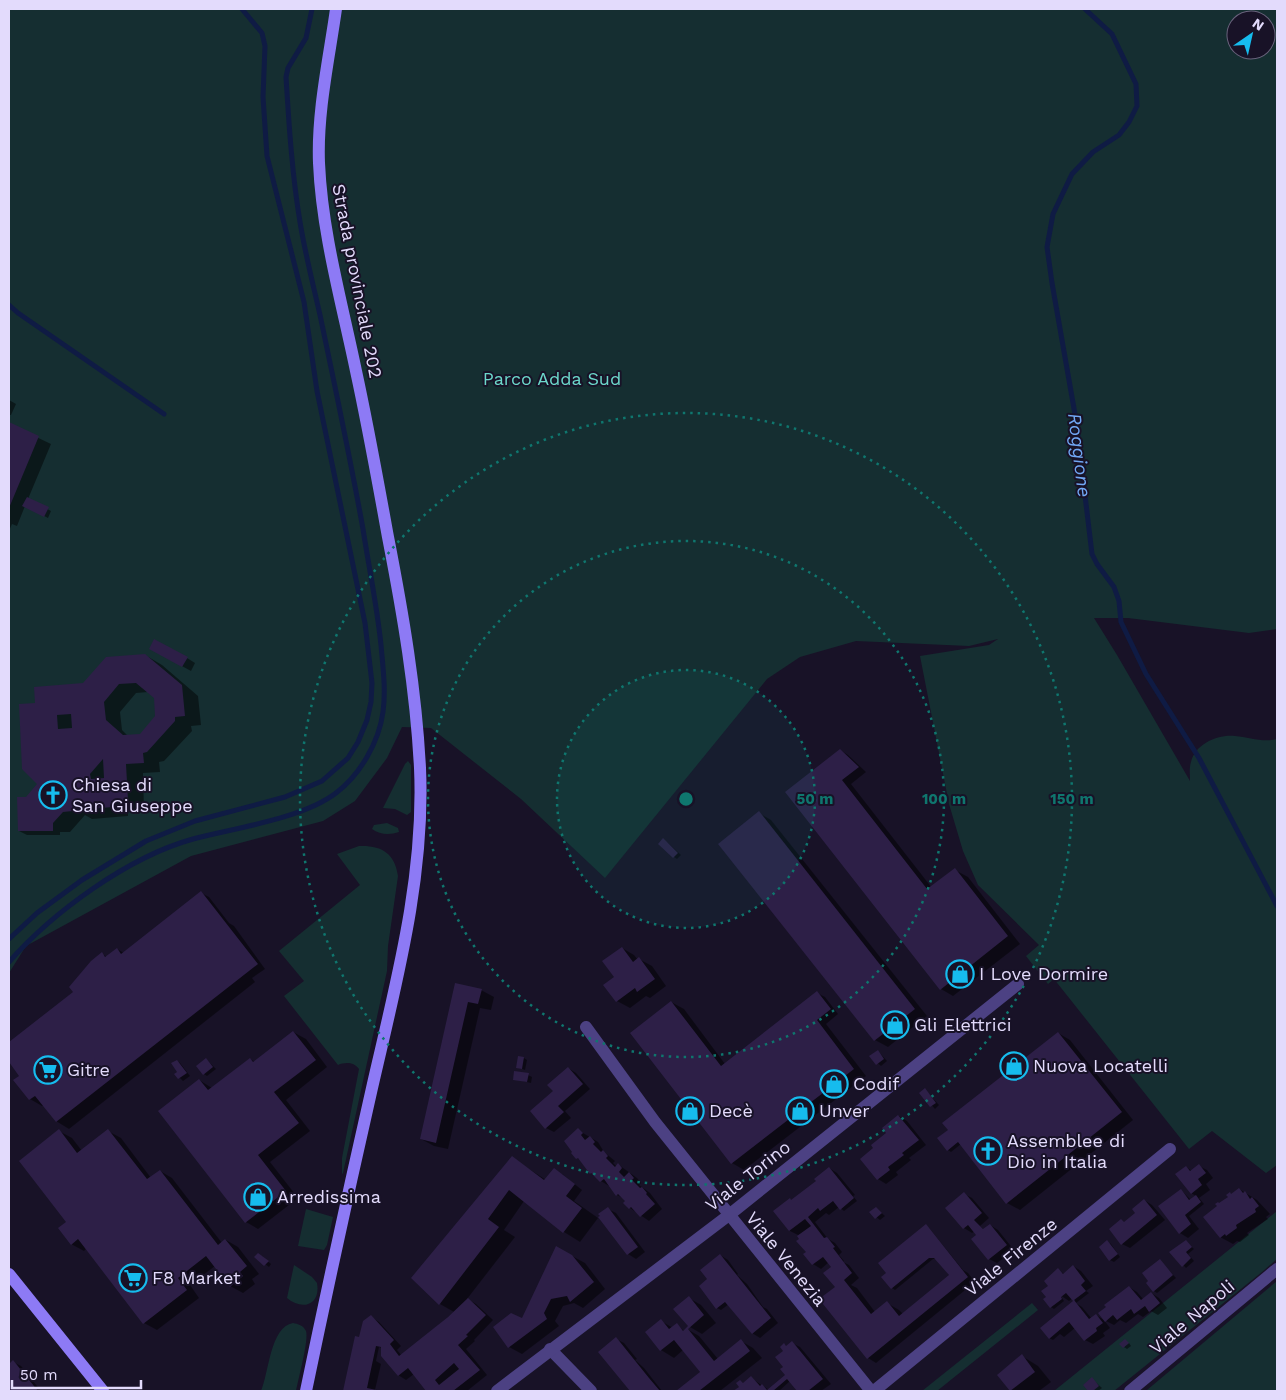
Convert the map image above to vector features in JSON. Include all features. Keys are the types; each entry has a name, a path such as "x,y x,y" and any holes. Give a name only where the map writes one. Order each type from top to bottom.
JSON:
{"street":[{"name":"Strada provinciale 202","path":"306,1391 347,1198 402,961 416,872 421,805 411,667 362,397 327,232 321,190 319,159 322,108 336,9"},
{"name":"Viale Torino","path":"496,1391 729,1215 953,1034 1018,984"},
{"name":"Viale Venezia","path":"586,1027 655,1122 872,1391"},
{"name":"Viale Firenze","path":"872,1391 1170,1149"},
{"name":"Viale Napoli","path":"1131,1391 1277,1269"},
{"path":"9,1274 103,1391"},
{"path":"550,1349 591,1391"}],"green space":[{"name":"Parco Adda Sud","path":"9,9 1277,9 1277,629 1249,633 1128,618 1094,618 1190,781 1190,767 1193,756 1202,745 1208,742 1228,736 1261,740 1277,739 1277,1165 1266,1173 1212,1131 1189,1149 1054,979 1048,984 1026,956 1039,945 978,885 963,851 949,804 920,656 989,645 998,639 969,646 856,641 800,657 767,679 605,878 521,799 431,728 402,727 387,758 355,801 323,821 191,856 26,946 9,973"},
{"path":"408,761 411,765 411,812 407,815 395,809 383,808"},
{"path":"387,823 398,828 399,832 385,834 372,829 374,825"},
{"path":"359,846 374,847 386,852 394,861 398,876 388,946 387,971 342,1174 342,1158 359,1069 349,1063 338,1065 284,996 304,981 279,951 360,885 337,854"},
{"path":"306,1209 333,1217 327,1245 324,1250 298,1246"},
{"path":"1277,1211 1277,1259 1262,1272 1114,1391 1054,1391"},
{"path":"294,1265 312,1277 317,1283 316,1296 309,1304 299,1304 287,1298"},
{"path":"1277,1281 1277,1391 1147,1391 1147,1390"},
{"path":"1032,1303 1038,1310 937,1391 922,1391"},
{"path":"293,1323 303,1327 307,1336 296,1391 261,1391 271,1352 279,1333 285,1326"}],"building":[{"path":"9,422 39,436 9,508"},
{"path":"27,497 49,507 44,517 22,506"},
{"path":"154,639 188,657 182,667 149,649"},
{"path":"145,654 182,685 185,716 175,717 175,721 147,752 143,753 144,763 126,764 128,800 111,801 112,807 63,812 53,823 53,831 18,831 17,797 26,797 37,784 22,769 19,704 35,703 34,687 83,683 106,657","holes":["136,683 154,698 155,716 140,734 123,735 106,720 104,702 119,684","71,714 72,728 58,729 57,715","103,759 104,778 91,779 90,774"]},
{"path":"840,749 859,767 842,780 927,889 955,868 1008,936 940,990 785,792"},
{"path":"759,811 915,1009 874,1041 718,844"},
{"path":"663,838 678,853 673,858 658,844"},
{"path":"201,891 258,964 56,1122 35,1096 29,1100 13,1080 19,1076 9,1062 9,1042 73,992 69,987 91,961 102,952 105,957 117,948 121,954"},
{"path":"622,947 633,962 639,957 655,979 637,992 635,988 616,1002 603,985 614,977 602,961"},
{"path":"455,983 482,989 478,1004 468,1002 436,1143 420,1139"},
{"path":"817,991 831,1009 817,1020 854,1069 731,1164 630,1033 671,1001 721,1066"},
{"path":"293,1031 316,1060 274,1092 299,1123 258,1155 286,1191 245,1223 158,1111 199,1079 208,1090 250,1058 253,1062"},
{"path":"1058,1032 1122,1112 1006,1204 958,1142 947,1151 937,1138 948,1130 942,1123"},
{"path":"878,1050 884,1059 876,1065 869,1056"},
{"path":"518,1056 524,1057 522,1069 516,1068"},
{"path":"206,1058 213,1067 203,1075 196,1066"},
{"path":"177,1060 187,1073 178,1079 174,1074 177,1072 171,1063"},
{"path":"568,1067 583,1084 558,1106 564,1112 545,1129 530,1111 553,1091 547,1085"},
{"path":"514,1071 529,1073 527,1082 513,1080"},
{"path":"925,1088 936,1103 930,1107 919,1093"},
{"path":"898,1115 919,1140 902,1153 904,1155 888,1167 890,1170 877,1180 860,1159 873,1148 871,1145 886,1133 882,1128"},
{"path":"578,1128 583,1133 581,1135 585,1140 590,1136 595,1142 593,1144 601,1152 603,1150 608,1156 606,1158 615,1167 618,1163 622,1168 619,1172 624,1177 629,1172 634,1178 632,1180 640,1188 642,1187 655,1204 640,1217 631,1207 629,1209 623,1203 625,1201 618,1194 616,1196 604,1179 600,1182 571,1153 564,1141"},
{"path":"59,1129 77,1153 108,1129 147,1179 160,1170 218,1245 225,1239 247,1266 240,1272 243,1276 230,1287 206,1256 178,1278 187,1290 143,1324 78,1239 71,1245 58,1228 66,1222 19,1161"},
{"path":"512,1156 544,1180 554,1168 575,1184 566,1196 582,1208 563,1233 509,1190 488,1219 499,1227 439,1305 411,1278"},
{"path":"1199,1164 1206,1173 1198,1179 1202,1185 1191,1194 1175,1174 1186,1166 1190,1171"},
{"path":"829,1167 854,1198 840,1210 833,1201 820,1211 818,1208 808,1217 824,1238 827,1237 835,1247 833,1248 852,1273 844,1280 871,1314 887,1301 899,1316 949,1275 934,1258 929,1258 891,1289 881,1277 886,1273 878,1263 926,1224 968,1277 867,1359 819,1299 835,1287 823,1273 831,1267 823,1257 812,1265 803,1254 806,1252 796,1241 799,1239 797,1236 811,1226 805,1219 789,1231 773,1211 816,1181 814,1179"},
{"path":"1239,1188 1243,1193 1245,1191 1250,1199 1252,1197 1259,1206 1255,1209 1256,1212 1236,1225 1237,1228 1220,1238 1203,1217 1217,1206 1215,1204 1228,1197 1226,1195"},
{"path":"1181,1189 1189,1200 1196,1195 1201,1202 1185,1215 1191,1224 1179,1234 1158,1206"},
{"path":"964,1192 982,1213 974,1220 983,1229 990,1224 1007,1245 988,1260 971,1239 976,1235 968,1225 963,1229 945,1208"},
{"path":"1144,1199 1157,1215 1121,1245 1109,1229 1121,1219 1124,1222 1135,1213 1132,1209"},
{"path":"608,1207 638,1247 627,1255 598,1217 600,1216 598,1214"},
{"path":"876,1207 882,1213 875,1219 869,1212"},
{"path":"1107,1240 1118,1254 1109,1261 1099,1247"},
{"path":"1186,1240 1192,1247 1186,1252 1191,1258 1182,1267 1169,1252"},
{"path":"556,1246 572,1255 594,1282 570,1302 567,1296 551,1299 544,1313 547,1319 508,1348 493,1327 511,1313 522,1318"},
{"path":"258,1253 269,1261 264,1266 254,1257"},
{"path":"720,1254 771,1318 752,1334 725,1302 716,1309 699,1286 707,1279 700,1270"},
{"path":"1160,1259 1173,1275 1153,1292 1146,1283 1148,1281 1142,1273"},
{"path":"1073,1265 1085,1281 1081,1285 1086,1291 1074,1300 1089,1319 1096,1314 1103,1323 1096,1328 1097,1331 1084,1341 1069,1322 1049,1339 1040,1328 1073,1301 1066,1293 1061,1297 1062,1299 1050,1308 1043,1299 1046,1297 1041,1291 1048,1286 1044,1281 1058,1268 1063,1274"},
{"path":"1129,1286 1141,1300 1151,1292 1160,1303 1149,1312 1145,1306 1134,1314 1131,1309 1117,1320 1113,1315 1105,1322 1098,1313 1106,1307 1104,1305"},
{"path":"689,1296 704,1315 688,1329 714,1361 741,1339 750,1351 699,1391 676,1391 700,1372 674,1340 660,1351 645,1332 661,1319 669,1329 677,1323 683,1331 688,1326 673,1309"},
{"path":"468,1298 486,1315 458,1345 480,1370 453,1391 426,1391 408,1368 398,1376 381,1356 381,1347 376,1346 367,1388 381,1391 343,1391 355,1336 359,1337 363,1321 371,1315 394,1340 390,1344 399,1356 448,1317","holes":["454,1363 459,1369 439,1385 435,1380"]},
{"path":"616,1337 660,1391 630,1391 598,1352"},
{"path":"1125,1339 1129,1343 1123,1348 1119,1344"},
{"path":"792,1341 823,1379 808,1391 797,1391 787,1379 773,1391 733,1391 739,1387 736,1383 740,1380 743,1383 751,1376 760,1386 762,1384 767,1390 785,1375 780,1369 783,1367 775,1357 783,1351 780,1347 784,1343 786,1346"},
{"path":"1022,1354 1035,1372 1010,1391 997,1375"},
{"path":"13,1360 38,1391 9,1391 9,1364"},
{"path":"1092,1377 1099,1386 1093,1391 1088,1391 1083,1385"}],"waterway":[{"path":"9,939 37,913 82,880 146,841 195,821 285,797 322,781 348,758 358,742 367,720 371,702 372,683 365,623 317,391 304,302 267,156 263,97 265,46 262,33 242,9"},
{"path":"9,962 47,924 69,906 118,873 143,859 168,847 193,839 267,822 305,810 322,802 345,786 353,777 373,746 381,723 384,679 377,616 348,448 302,234 291,150 286,77 288,68 306,38 312,9"},
{"name":"Roggione","path":"1085,9 1112,34 1136,84 1137,106 1129,122 1119,135 1093,152 1072,174 1053,214 1047,247 1076,420 1092,554 1114,587 1119,601 1121,622 1146,674 1199,758 1277,906"},
{"path":"9,305 164,414"}],"place":[{"name":"Chiesa di San Giuseppe","path":"53,795"},
{"name":"I Love Dormire","path":"960,974"},
{"name":"Gli Elettrici","path":"895,1025"},
{"name":"Nuova Locatelli","path":"1014,1066"},
{"name":"Gitre","path":"48,1070"},
{"name":"Codif","path":"834,1084"},
{"name":"Decè","path":"690,1111"},
{"name":"Unver","path":"800,1111"},
{"name":"Assemblee di Dio in Italia","path":"988,1151"},
{"name":"Arredissima","path":"258,1197"},
{"name":"F8 Market","path":"133,1278"}]}
